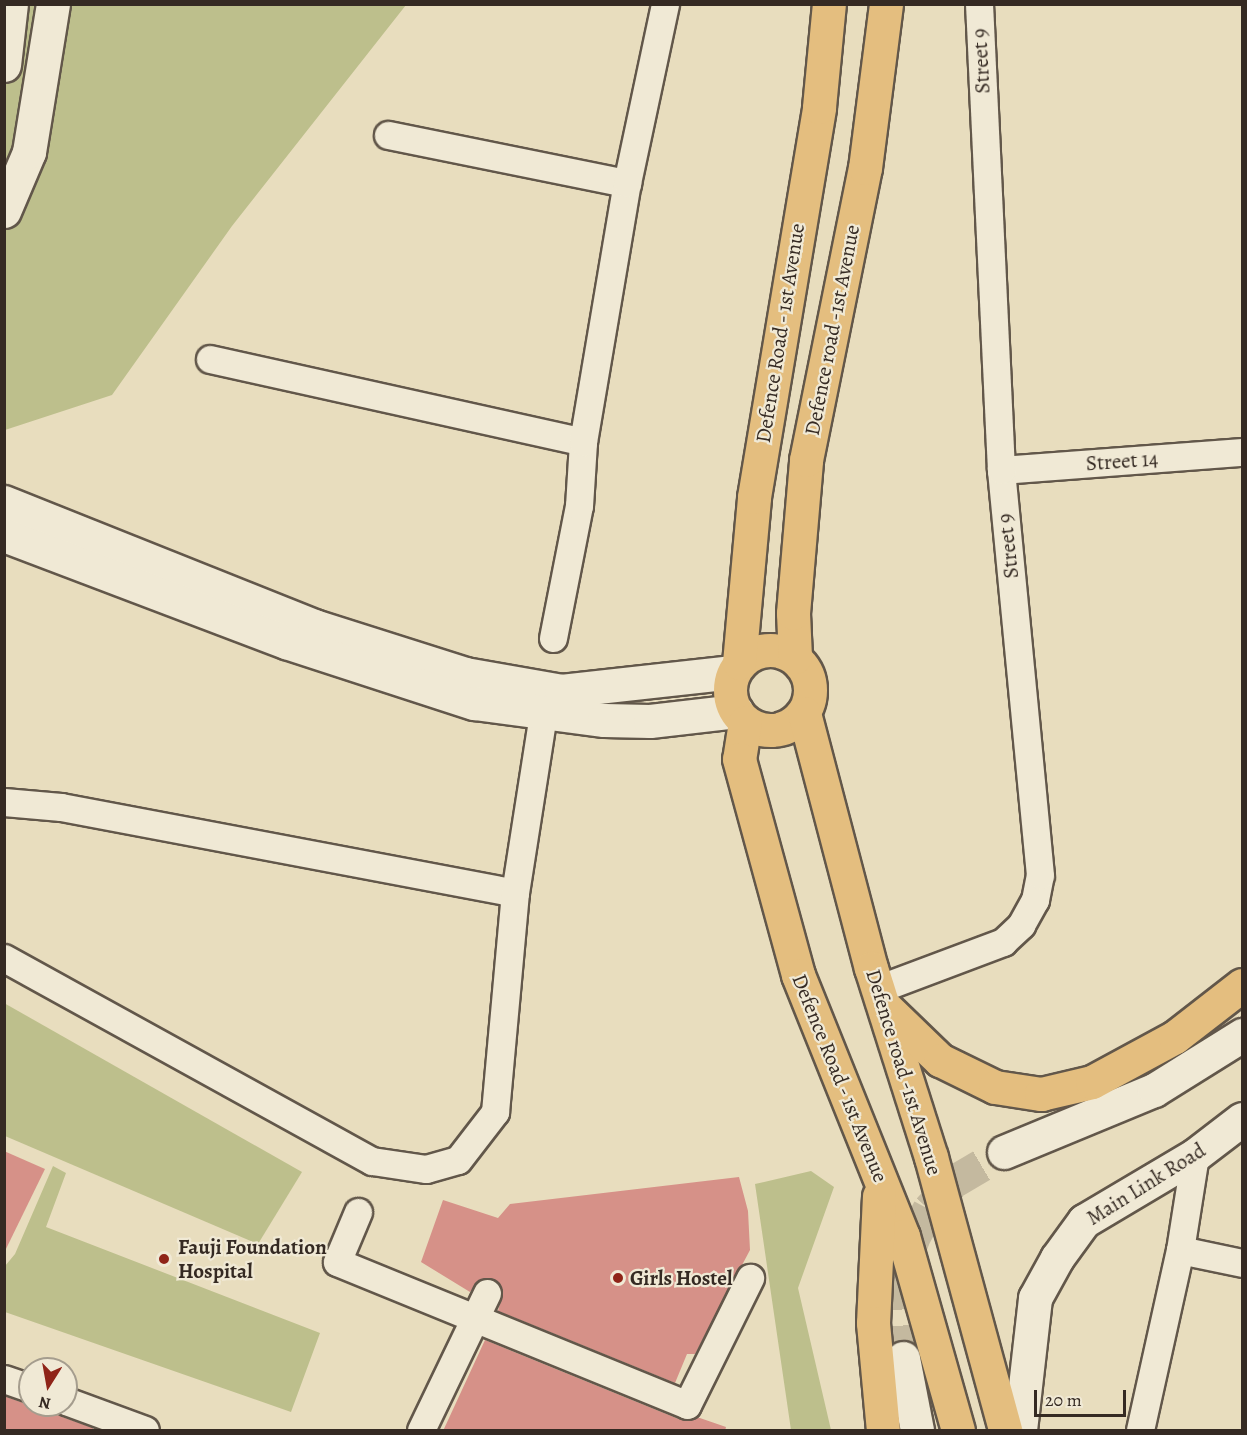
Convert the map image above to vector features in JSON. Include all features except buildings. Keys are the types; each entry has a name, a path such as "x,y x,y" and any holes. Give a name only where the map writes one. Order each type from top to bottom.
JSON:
{"main road":[{"path":"4,65 11,4"},
{"path":"4,211 29,152 53,4"},
{"name":"Defence Road - 1st Avenue","path":"736,667 754,497 819,106 830,4"},
{"name":"Defence road -1st Avenue","path":"886,4 865,168 806,460 793,613 795,657 811,683 804,713 881,997 931,1157 1005,1431"},
{"path":"4,502 314,626 465,674 561,692 736,667 763,650 795,657"},
{"path":"4,535 286,642 474,703 543,714 650,721 740,717 770,730 789,725 804,713"},
{"path":"736,667 729,686 740,717"},
{"name":"Defence Road - 1st Avenue","path":"740,717 739,759 798,975 903,1236 958,1431"},
{"path":"881,997 940,1060 995,1087 1041,1094 1092,1082 1175,1037 1242,985"},
{"path":"1004,1152 1154,1090 1242,1035"},
{"name":"Main Link Road","path":"1020,1431 1035,1298 1057,1257 1084,1221 1195,1155 1242,1119"},
{"path":"877,1170 880,1227 873,1323 883,1431"},
{"path":"903,1358 916,1431"}],"street":[{"path":"554,638 579,506 583,442 627,183 666,4"},
{"name":"Street 9","path":"881,997 1003,942 1021,925 1035,900 1040,875 1001,470 978,4"},
{"path":"388,135 627,183"},
{"path":"210,359 583,442"},
{"name":"Street 14","path":"1001,470 1242,452"},
{"path":"4,958 372,1161 426,1169 458,1160 495,1112 515,893 543,714"},
{"path":"4,802 61,807 515,893"},
{"path":"1140,1431 1180,1250 1195,1155"},
{"path":"358,1212 337,1262 474,1320 687,1405 750,1278"},
{"path":"1180,1250 1242,1263"},
{"path":"422,1431 487,1293"},
{"path":"78,1406 145,1431"}],"green space":[{"path":"4,5 406,5 232,226 112,395 5,430"},
{"path":"4,1003 302,1172 258,1244 5,1136"},
{"path":"53,1166 66,1173 46,1227 320,1333 291,1412 5,1312 5,1266 15,1254"},
{"path":"811,1171 834,1187 798,1288 831,1430 791,1430 755,1184"}],"tunnel":[{"path":"903,1358 901,1268 914,1237 929,1209 953,1182 1004,1152"}],"place":[{"name":"Fauji Foundation Hospital","path":"164,1259"},
{"name":"Girls Hostel","path":"618,1278"}]}
